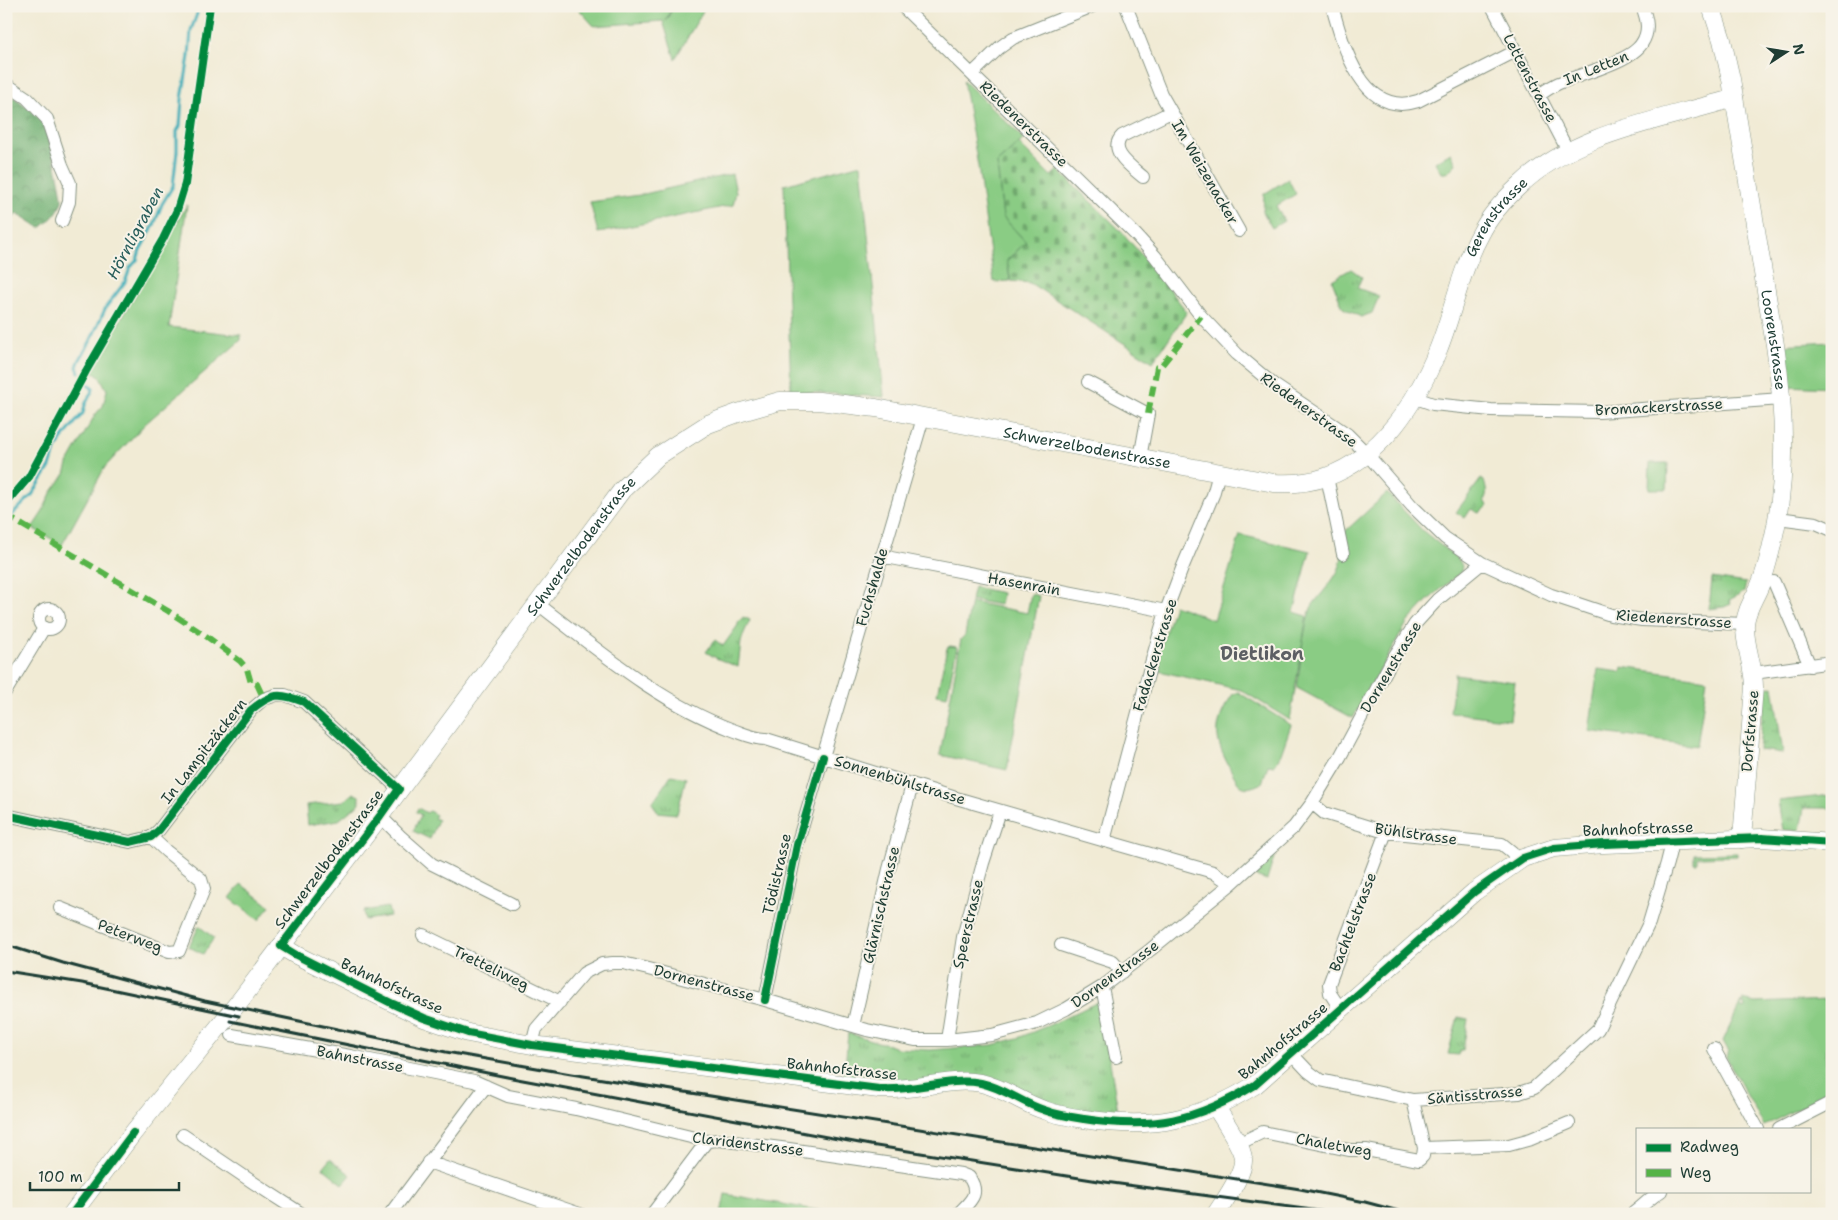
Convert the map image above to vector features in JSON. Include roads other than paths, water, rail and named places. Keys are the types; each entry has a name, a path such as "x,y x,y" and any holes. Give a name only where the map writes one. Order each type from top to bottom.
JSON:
{"street":[{"name":"Riedenerstrasse","path":"902,6 1136,235 1155,256 1212,329 1237,354 1274,385 1346,434 1366,453 1412,506 1445,538 1482,563 1551,595 1611,615 1642,620 1745,624"},
{"path":"972,74 999,48 1013,38 1093,6"},
{"name":"Im Weizenacker","path":"1126,6 1154,78 1238,231"},
{"path":"1332,6 1342,39 1361,79 1374,95 1388,102 1406,104 1418,101 1516,51"},
{"name":"Lettenstrasse","path":"1492,6 1568,151"},
{"name":"In Letten","path":"1538,94 1637,50 1644,41 1647,30 1642,6"},
{"name":"Loorenstrasse","path":"1711,6 1725,49 1734,98 1775,345 1782,399 1784,456 1778,518 1765,571 1748,611 1745,624 1754,673"},
{"path":"6,84 27,98 47,119 70,183 69,202 62,221"},
{"name":"Gerenstrasse","path":"1366,453 1384,437 1416,398 1439,348 1467,261 1482,230 1518,186 1536,171 1568,151 1607,134 1734,98"},
{"name":"Im Weizenacker","path":"1143,178 1118,152 1118,142 1122,136 1171,112"},
{"path":"1088,382 1148,414 1140,458"},
{"name":"Bromackerstrasse","path":"1416,398 1433,404 1454,407 1537,411 1630,410 1782,399"},
{"name":"Schwerzelbodenstrasse","path":"281,946 414,771 469,694 622,490 658,456 708,424 756,408 782,408 800,402 841,403 1219,473 1284,483 1306,482 1327,477 1366,453"},
{"name":"Fuchshalde","path":"823,757 922,418"},
{"name":"Fadackerstrasse","path":"1104,841 1166,611 1213,496 1219,473"},
{"path":"1327,477 1343,554"},
{"path":"1778,518 1811,522 1832,530"},
{"name":"Hasenrain","path":"881,556 1166,611"},
{"name":"Dornenstrasse","path":"532,1046 536,1029 584,973 602,964 613,962 641,967 853,1026 915,1040 947,1040 992,1035 1037,1023 1066,1009 1122,972 1231,884 1294,827 1312,803 1340,757 1392,660 1415,624 1437,600 1482,563"},
{"path":"1774,582 1810,666"},
{"name":"Sonnenbühlstrasse","path":"538,604 632,676 722,726 758,739 766,739 912,785 1213,872 1231,884"},
{"path":"45,610 54,610 59,618 58,624 54,628 44,628 39,623 40,614 45,610"},
{"path":"6,691 44,628"},
{"name":"Dorfstrasse","path":"1742,838 1754,695 1754,673 1832,662"},
{"name":"In Lampitzäckern","path":"151,836 159,830 246,715 264,699 276,695 285,695 304,702 399,789"},
{"name":"Tödistrasse","path":"765,1000 797,845 823,757"},
{"name":"Glärnischstrasse","path":"853,1026 888,869 912,785"},
{"name":"Bühlstrasse","path":"1312,803 1324,813 1386,832 1502,844 1512,852 1518,861"},
{"name":"Speerstrasse","path":"947,1040 963,937 983,863 1000,811"},
{"path":"6,815 130,842 151,836"},
{"path":"380,816 432,864 512,904"},
{"name":"Bachtelstrasse","path":"1341,1010 1330,993 1329,984 1386,832"},
{"name":"Peterweg","path":"60,908 169,952 179,951 204,889 201,878 166,851 151,836"},
{"name":"Bahnhofstrasse","path":"281,946 323,969 424,1018 468,1033 532,1046 884,1089 902,1090 960,1082 979,1083 996,1088 1033,1106 1057,1114 1123,1123 1156,1122 1182,1118 1216,1107 1255,1085 1474,892 1518,861 1538,852 1567,846 1742,838 1832,843"},
{"name":"Säntisstrasse","path":"1292,1053 1312,1075 1320,1080 1413,1100 1526,1092 1536,1086 1598,1030 1648,923 1667,863 1669,842"},
{"name":"Tretteliweg","path":"423,935 560,1002"},
{"path":"1061,945 1113,962 1122,972"},
{"path":"72,1214 281,946"},
{"path":"1102,987 1116,1057"},
{"name":"Bahnstrasse","path":"232,1035 350,1056 486,1086"},
{"path":"1714,1049 1757,1128"},
{"path":"390,1214 486,1086"},
{"name":"Claridenstrasse","path":"486,1086 505,1095 576,1109 707,1141 719,1140 789,1149 961,1174 969,1177 975,1189 974,1196 958,1214"},
{"path":"1413,1100 1424,1148"},
{"path":"1781,1128 1832,1102"},
{"path":"1216,1107 1242,1152 1243,1165 1216,1214"},
{"name":"Chaletweg","path":"1238,1144 1263,1132 1348,1150 1366,1150 1419,1160 1423,1156 1424,1148 1508,1145 1531,1139 1569,1123"},
{"path":"183,1135 254,1184 302,1214"},
{"path":"652,1214 707,1141"},
{"path":"428,1162 580,1214"},
{"path":"1632,1214 1659,1192"}],"waterway":[{"name":"Hörnligraben","path":"79,372 77,367 79,361 106,307 125,282 130,268 137,260 162,204 173,186 177,131 180,126 191,30 197,14 197,6"},
{"name":"Hörnligraben","path":"6,521 32,495 50,467 61,440 83,413 93,389 87,384"}],"railway":[{"path":"6,945 63,963 205,1001 446,1052 571,1074 1300,1189 1365,1202 1410,1214"},
{"path":"6,971 82,983 239,1016"},
{"path":"230,1021 512,1078 870,1145 1105,1182 1342,1214"}],"district":[{"name":"Dietlikon","path":"1262,654"}]}
